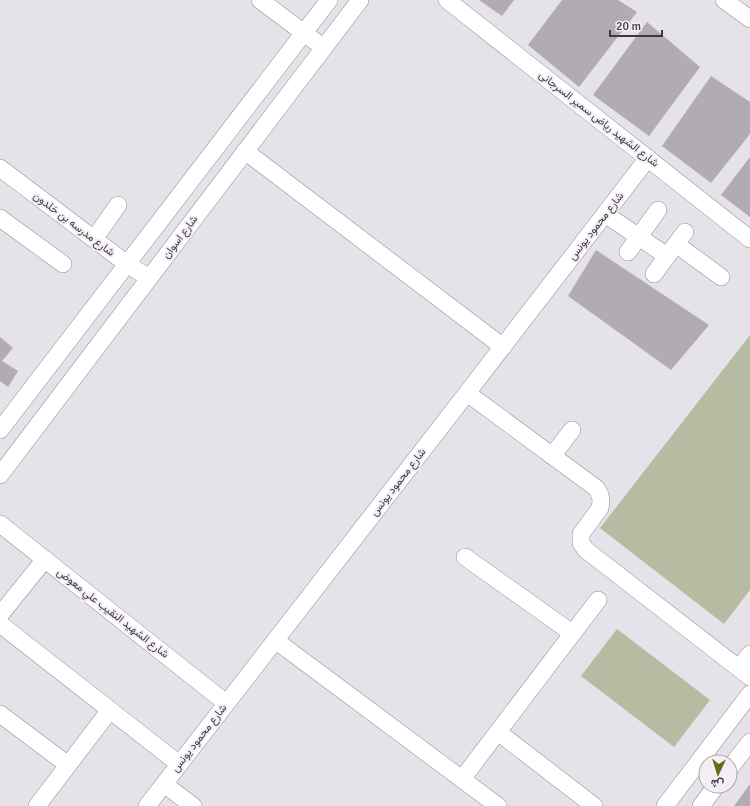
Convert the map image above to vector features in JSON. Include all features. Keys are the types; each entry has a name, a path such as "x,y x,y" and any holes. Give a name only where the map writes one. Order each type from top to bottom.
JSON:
{"street":[{"path":"260,0 324,48"},
{"path":"0,430 329,0"},
{"name":"شارع اسوان","path":"0,475 360,0"},
{"name":"شارع الشهيد رياض سمير السرجانى","path":"447,0 750,239"},
{"path":"724,0 750,19"},
{"path":"245,151 502,347"},
{"name":"شارع محمود يونس","path":"147,806 468,393 648,158"},
{"name":"شارع مدرسه بن خلدون","path":"1,172 127,264 149,278"},
{"path":"94,239 118,205"},
{"path":"628,252 658,210"},
{"path":"605,214 639,237 676,244 721,277"},
{"path":"0,218 63,264"},
{"path":"654,274 676,244"},
{"path":"468,393 596,488 601,497 600,508 581,534 581,543 586,550 744,673 750,654"},
{"path":"552,456 572,430"},
{"name":"شارع الشهيد النقيب علي معوض","path":"0,524 226,703"},
{"path":"465,557 572,633"},
{"path":"0,615 45,559"},
{"path":"462,779 598,600"},
{"path":"0,624 179,764"},
{"path":"275,640 498,806"},
{"path":"665,806 750,694"},
{"path":"37,806 110,710"},
{"path":"0,714 68,765"},
{"path":"498,732 594,806"},
{"path":"738,758 750,742"},
{"path":"164,784 193,806"},
{"path":"701,806 710,794"}],"green space":[{"path":"750,335 750,590 724,624 600,528"},
{"path":"617,629 710,700 674,747 581,676"}],"building":[{"path":"479,0 514,0 502,16"},
{"path":"562,0 618,0 637,12 579,87 528,45"},
{"path":"647,22 700,67 649,136 593,95"},
{"path":"711,76 750,102 750,134 711,183 662,146"},
{"path":"750,157 750,217 721,195"},
{"path":"596,250 709,325 671,370 568,296"},
{"path":"0,337 13,348 2,361 18,371 8,387 0,381"},
{"path":"750,784 750,806 734,806"}]}
